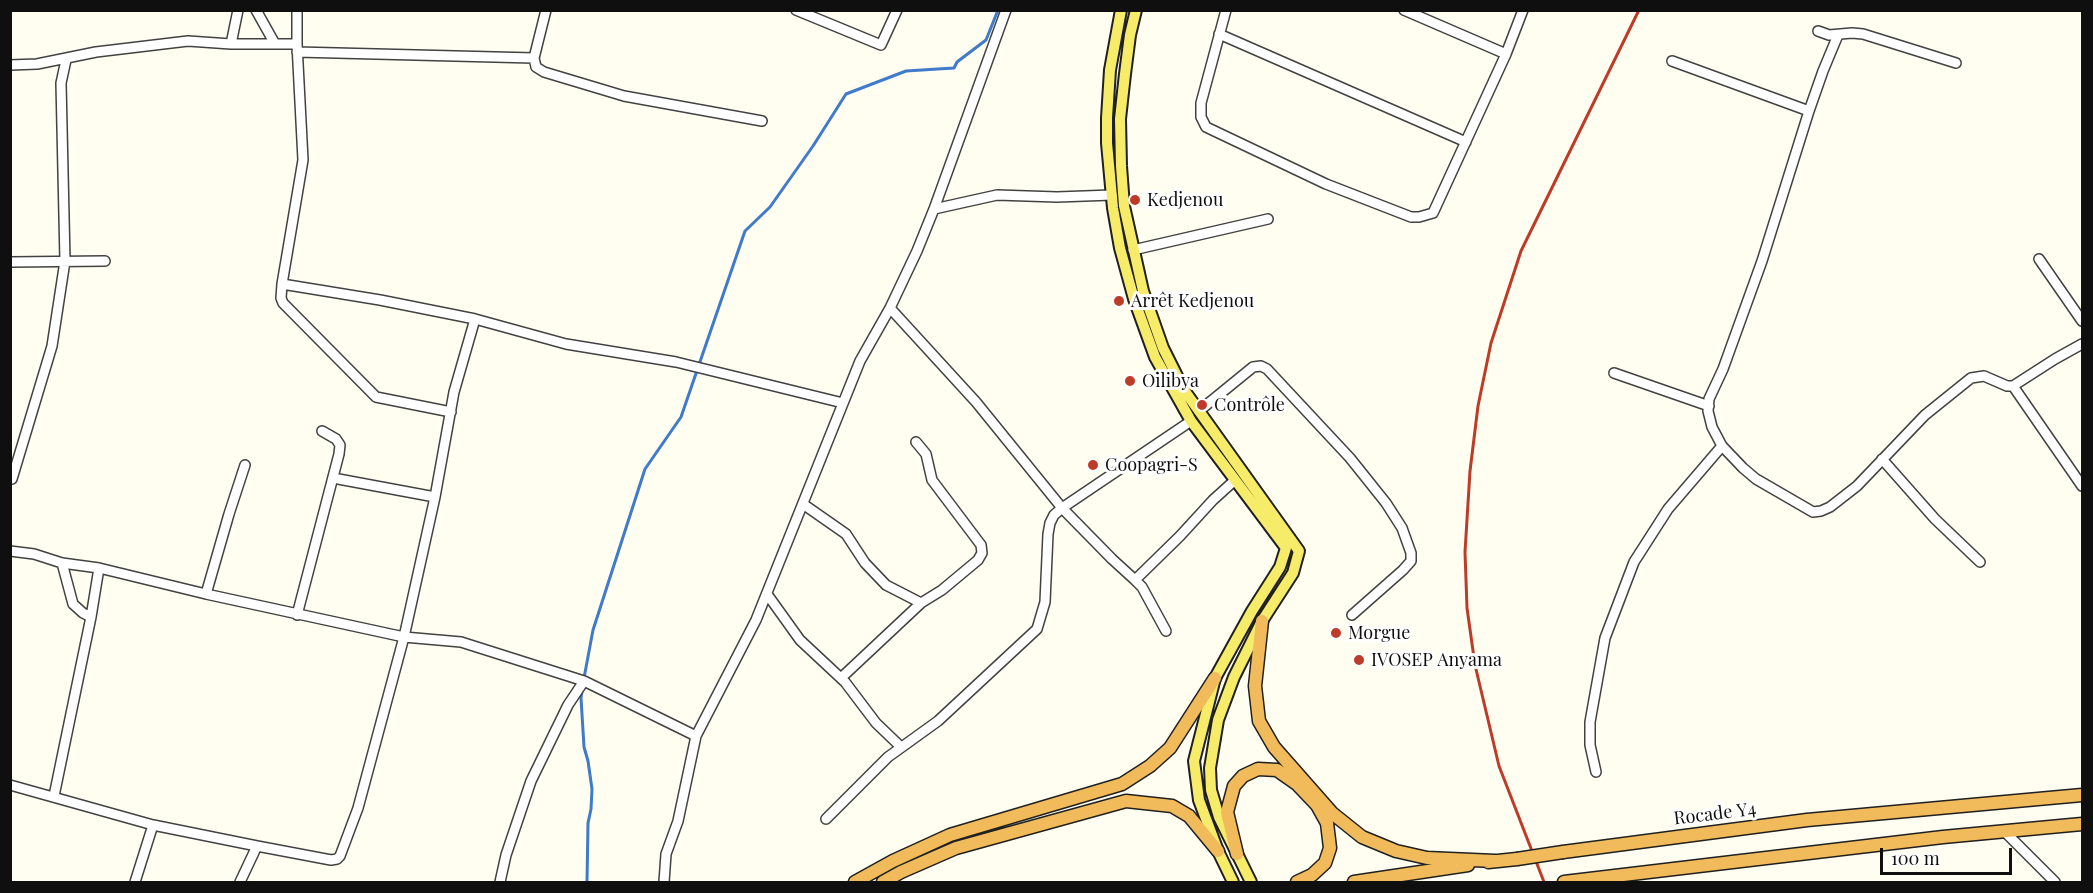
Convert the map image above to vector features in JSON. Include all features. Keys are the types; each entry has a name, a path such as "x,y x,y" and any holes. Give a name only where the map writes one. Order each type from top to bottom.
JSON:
{"highway":[{"path":"1262,621 1255,686 1259,721 1274,747 1332,813 1362,837 1396,851 1427,858 1495,861"},
{"path":"855,882 893,861 950,835 1122,784 1150,766 1170,748 1215,678"},
{"path":"1239,859 1227,812 1234,786 1243,776 1258,769 1277,770 1297,784 1311,798 1327,823 1330,848 1325,864 1312,875 1297,882"},
{"name":"Rocade Y4","path":"1354,882 1807,820 2082,795"},
{"path":"883,882 956,848 1126,801 1172,806 1189,816 1218,851"},
{"path":"1564,882 2082,824"}],"main road":[{"path":"1121,10 1110,70 1107,118 1112,195 1120,248 1142,325 1155,357 1191,421 1286,548 1280,567 1252,611 1215,678 1194,760 1199,800 1218,851 1233,882"},
{"path":"1136,10 1128,45 1120,119 1120,166 1124,206 1143,291 1163,348 1184,390 1299,551 1293,573 1262,621 1234,677 1218,720 1210,768 1211,790 1219,817 1251,882"}],"street":[{"path":"231,44 238,10"},
{"path":"256,10 274,44"},
{"path":"297,10 303,160 281,298 286,307 376,397 451,412"},
{"path":"546,10 534,58 536,67 544,72 624,96 762,121"},
{"path":"796,10 881,45 897,10"},
{"path":"664,882 666,854 678,821 696,736 756,620 860,361 890,308 917,251 1006,10"},
{"path":"1226,10 1201,103 1201,117 1206,127 1326,184 1411,217 1433,213 1506,54 1523,10"},
{"path":"1404,10 1506,54"},
{"path":"1818,31 1829,35 1863,34 1956,63"},
{"path":"1219,34 1466,142"},
{"path":"1839,35 1809,111 1762,261 1724,369 1709,399 1712,428 1722,446 1756,478 1813,512 1830,507 1857,486 1925,416 1971,378 1984,376 2013,387 2082,344"},
{"path":"10,65 66,60 96,52 189,41 534,58"},
{"path":"11,482 52,346 65,261 61,83 66,60"},
{"path":"1672,61 1809,111"},
{"path":"934,209 997,195 1057,197 1112,195"},
{"path":"1133,250 1268,219"},
{"path":"2039,259 2082,321"},
{"path":"10,262 105,261"},
{"path":"282,284 475,319 566,344 676,363 843,403"},
{"path":"890,308 976,402 1062,508 1112,560 1142,587 1166,631"},
{"path":"10,785 153,825 331,860 340,856 358,808 404,637 435,498 454,392 475,319"},
{"path":"1199,411 1253,367 1261,366 1267,369 1350,458 1386,503 1402,528 1411,553 1411,561 1352,615"},
{"path":"1614,373 1708,405"},
{"path":"2013,387 2082,486"},
{"path":"826,819 882,764 901,747 938,721 1037,629 1045,602 1050,523 1062,508 1191,421"},
{"path":"297,615 340,445 336,438 322,431"},
{"path":"841,678 921,603 942,590 978,560 982,553 981,545 932,480 926,454 916,442"},
{"path":"1596,772 1590,745 1590,722 1605,638 1634,562 1668,509 1722,446"},
{"path":"1882,459 1935,519 1980,562"},
{"path":"206,594 228,514 245,465"},
{"path":"333,478 435,498"},
{"path":"1135,580 1234,481"},
{"path":"803,504 846,534 865,563 886,585 921,603"},
{"path":"10,551 34,554 62,563 99,568 297,615 404,637 461,642 584,681 696,736"},
{"path":"62,563 73,604 91,617"},
{"path":"54,796 99,568"},
{"path":"767,594 800,639 841,678 876,723 901,747"},
{"path":"500,882 506,855 531,781 568,705 584,681"},
{"path":"135,882 153,825"},
{"path":"2004,831 2055,882"},
{"path":"240,882 257,846"}],"waterway":[{"path":"584,678 593,630 645,469 681,417 745,231 770,207 846,94 906,71 954,68 957,62 986,40 998,10"},
{"path":"582,691 584,747 592,789 588,823 587,882"}],"railway":[{"path":"1544,882 1499,766 1475,665 1467,608 1465,552 1470,471 1478,406 1491,343 1521,251 1639,10"}],"place":[{"name":"Kedjenou","path":"1135,200"},
{"name":"Arrêt Kedjenou","path":"1119,301"},
{"name":"Oilibya","path":"1130,381"},
{"name":"Contrôle","path":"1202,405"},
{"name":"Coopagri-S","path":"1093,465"},
{"name":"Morgue","path":"1336,633"},
{"name":"IVOSEP Anyama","path":"1359,660"}]}
